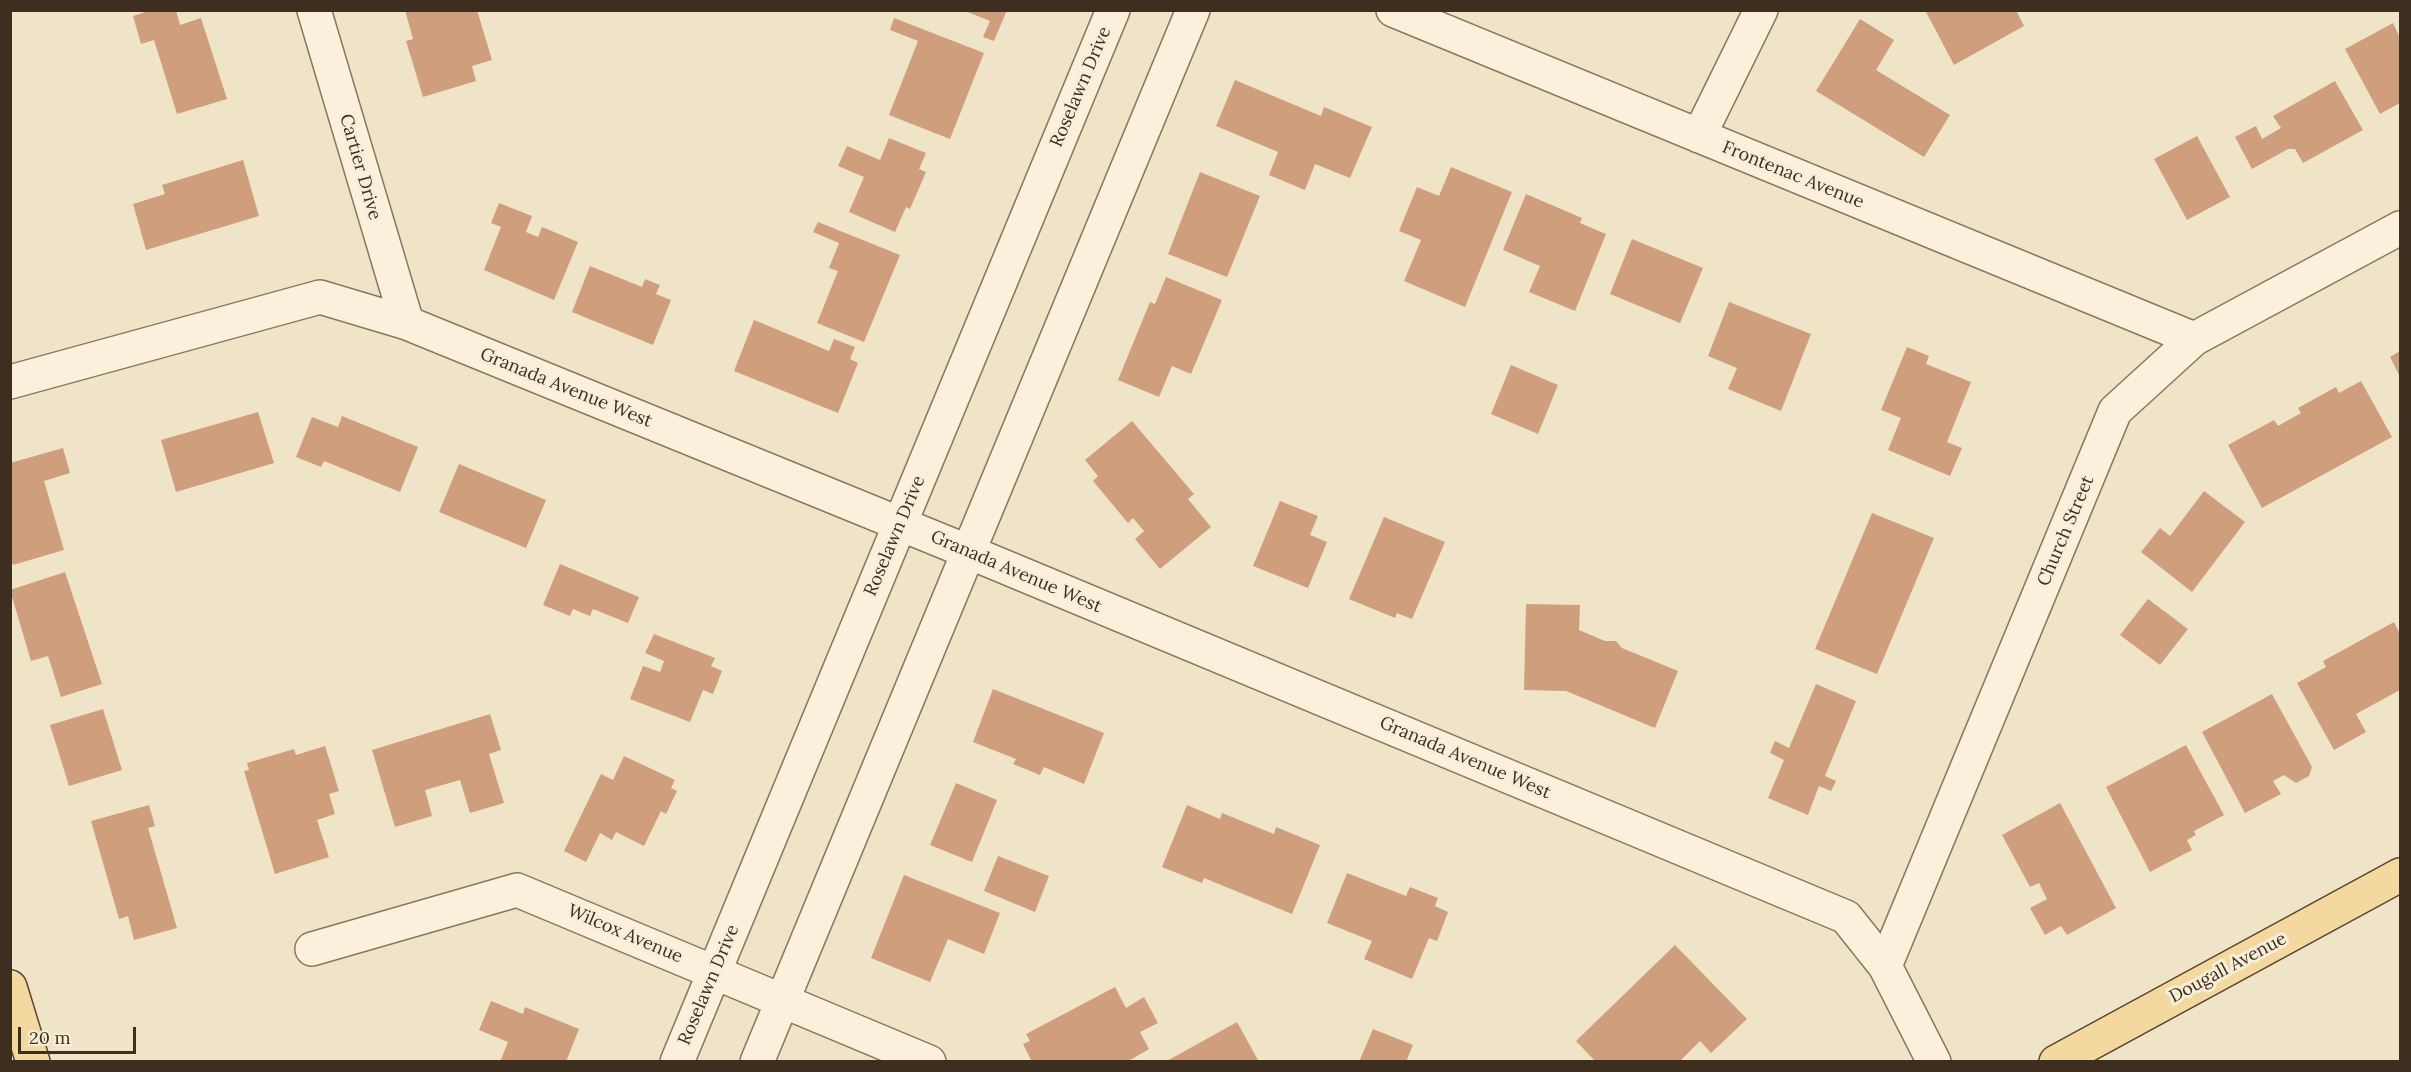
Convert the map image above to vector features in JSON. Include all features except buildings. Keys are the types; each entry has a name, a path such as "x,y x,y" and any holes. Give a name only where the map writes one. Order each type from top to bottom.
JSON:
{"main road":[{"name":"Dougall Avenue","path":"2056,1062 2400,875"},
{"path":"10,987 33,1062"}],"street":[{"name":"Cartier Drive","path":"315,10 407,323"},
{"name":"Roselawn Drive","path":"677,1062 1113,10"},
{"path":"757,1062 1193,10"},
{"name":"Frontenac Avenue","path":"1393,10 2194,339"},
{"path":"1699,136 1761,10"},
{"name":"Church Street","path":"1886,966 2115,411 2194,339 2400,228"},
{"name":"Granada Avenue West","path":"10,382 320,297 407,323 969,552 1846,916 1886,966 1934,1062"},
{"name":"Wilcox Avenue","path":"312,949 518,890 929,1062"}]}
